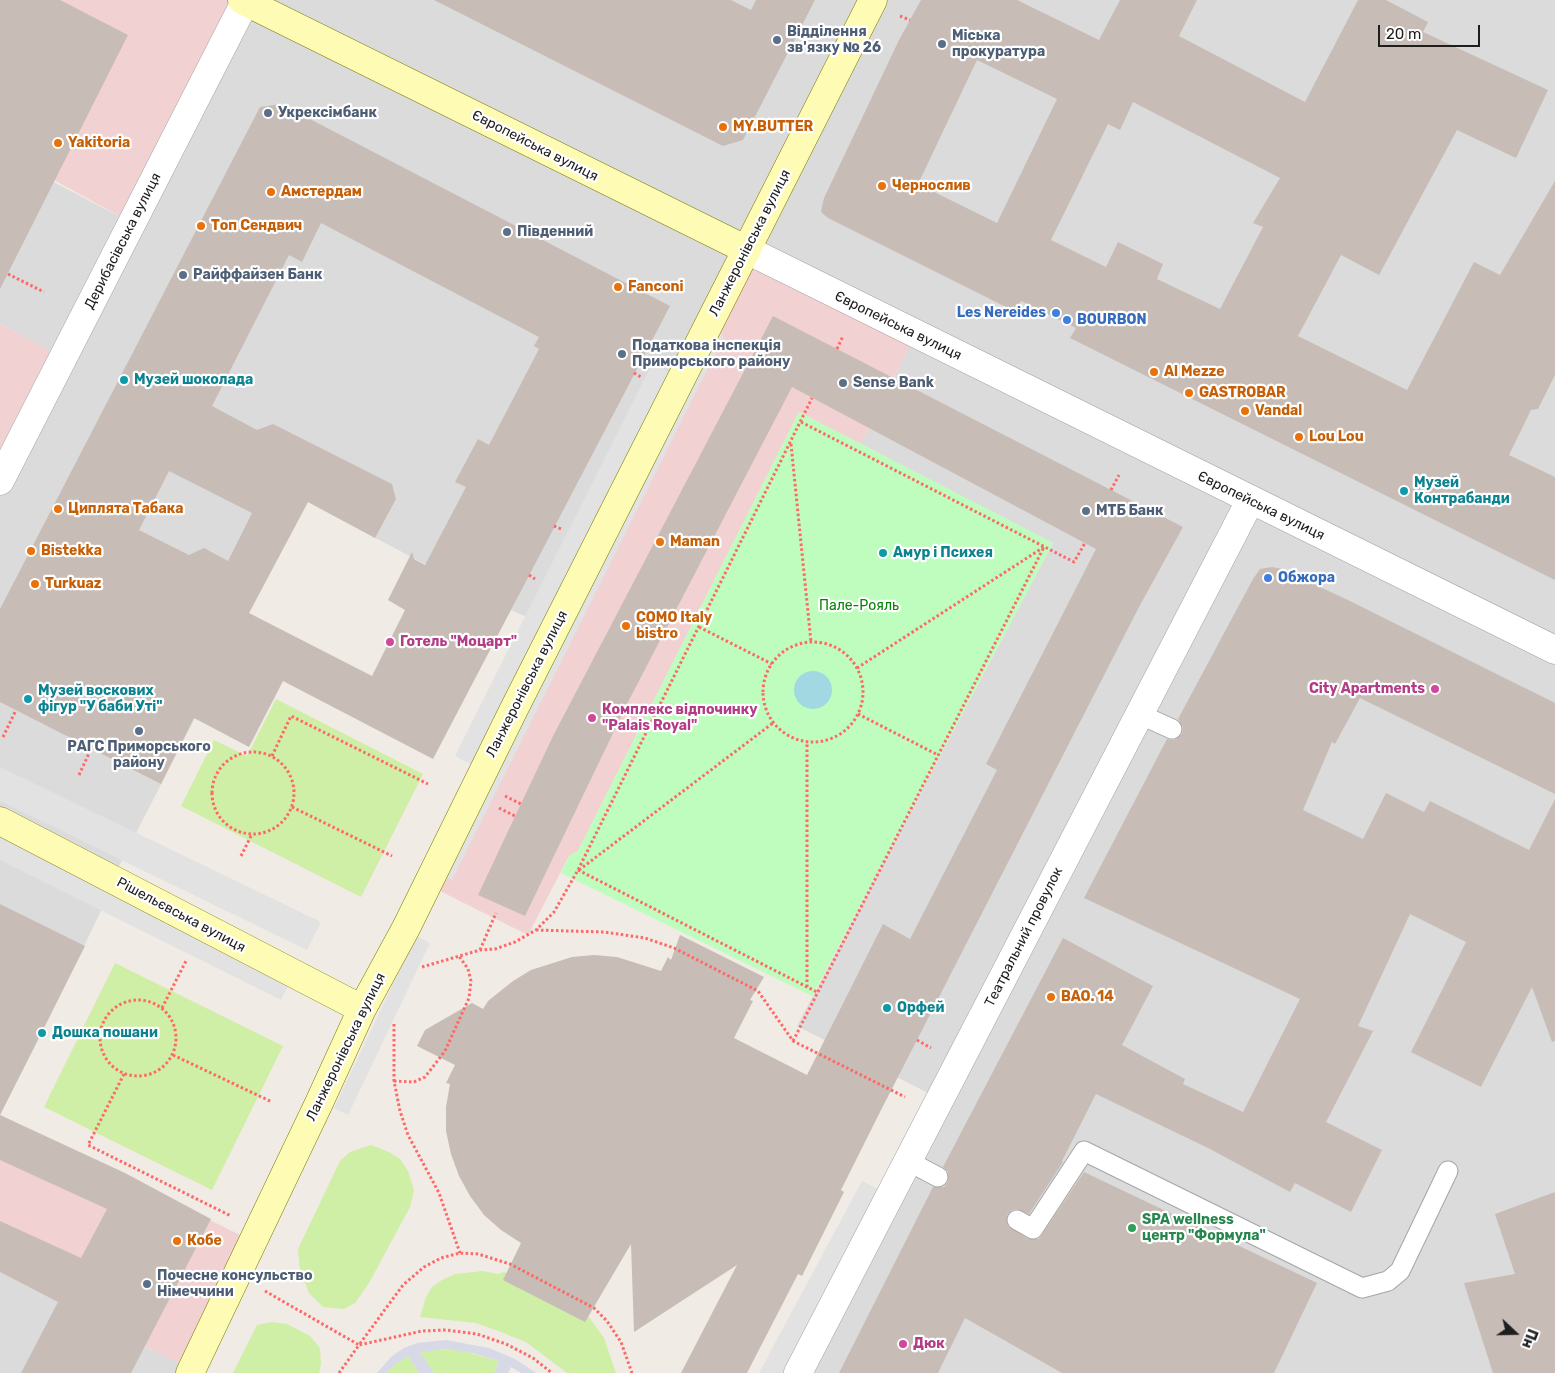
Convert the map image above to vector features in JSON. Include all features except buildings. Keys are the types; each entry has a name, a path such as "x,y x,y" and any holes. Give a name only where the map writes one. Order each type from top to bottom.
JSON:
{"street":[{"name":"Ланжеронівська вулиця","path":"190,1373 362,1008 406,928 478,780 873,0"},
{"name":"Європейська вулиця","path":"244,1 1250,501 1555,650"},
{"name":"Дерибасівська вулиця","path":"0,481 244,1"},
{"name":"Театральний провулок","path":"798,1373 1250,501"},
{"name":"Рішельєвська вулиця","path":"0,821 362,1008"}],"lane":[{"path":"1139,714 1172,729"},
{"path":"1017,1220 1033,1229 1084,1151 1362,1288 1388,1281 1400,1271 1448,1171"},
{"path":"908,1161 938,1177"}],"path":[{"path":"8,274 44,292"},
{"path":"837,349 843,336"},
{"path":"634,373 641,377"},
{"path":"422,967 480,950 495,949 515,942 536,930 554,912 578,870 812,398"},
{"path":"800,422 1074,562 1085,543"},
{"path":"790,442 811,642"},
{"path":"1111,490 1119,475"},
{"path":"554,526 561,529"},
{"path":"857,668 1044,547"},
{"path":"793,1041 1044,547"},
{"path":"529,575 535,579"},
{"path":"699,627 772,664"},
{"path":"811,642 825,644 838,649 849,657 857,668 862,683 863,698 858,714 849,727 837,736 822,742 807,742 783,732 773,723 766,709 763,694 765,678 772,664 782,652 796,645 811,642"},
{"path":"3,736 16,710"},
{"path":"858,714 938,755"},
{"path":"272,756 291,716 428,784"},
{"path":"578,870 773,723"},
{"path":"807,742 807,987"},
{"path":"79,775 91,749"},
{"path":"246,752 259,752 272,756 283,765 290,776 294,796 292,807 286,818 276,827 252,834 229,827 220,818 212,797 212,786 223,765 233,756 246,752"},
{"path":"504,796 522,804"},
{"path":"292,807 392,856"},
{"path":"499,808 516,816"},
{"path":"240,856 252,834"},
{"path":"578,870 817,992"},
{"path":"480,950 496,913"},
{"path":"536,930 604,932 645,938 674,948 758,991 793,1041 910,1100"},
{"path":"394,1081 414,1082 425,1077 446,1051 470,998 471,981 468,969 459,956"},
{"path":"162,1008 186,961"},
{"path":"140,999 162,1008 170,1015 174,1024 176,1045 173,1055 157,1071 135,1076 124,1074 110,1064 101,1048 99,1036 102,1024 108,1013 128,1000 140,999"},
{"path":"394,1024 394,1081 408,1135 439,1193 460,1254"},
{"path":"173,1055 272,1102"},
{"path":"124,1074 88,1145 259,1230"},
{"path":"340,1373 404,1285 424,1267 442,1258 460,1254 478,1254 510,1264 594,1308 607,1321 621,1342 632,1373"},
{"path":"265,1291 359,1345 422,1331 462,1331 506,1344 533,1358 552,1373"}],"shaded area":[{"path":"46,0 230,0 130,222 54,180 0,118"},
{"path":"248,0 868,0 746,243"},
{"path":"873,0 1555,0 1555,648 752,246"},
{"path":"247,5 739,253 549,627 511,610 308,502 115,874 0,815 0,489"},
{"path":"0,154 130,222 62,357 0,324"},
{"path":"749,256 914,337 861,444 799,412 578,851 569,856 528,935 434,888"},
{"path":"0,324 62,357 0,476"},
{"path":"712,329 724,336 452,880 441,874"},
{"path":"914,337 1244,503 934,1096 797,1026 1053,543 861,444"},
{"path":"652,364 672,373 474,766 455,756"},
{"path":"1251,505 1555,658 1555,1373 801,1373"},
{"path":"0,767 321,922 307,950 0,801"},
{"path":"0,828 114,884 0,1115"},
{"path":"0,835 291,980 281,1000 0,860"},
{"path":"416,936 430,943 348,1115 334,1108"},
{"path":"0,1115 250,1240 188,1368 0,1272"},
{"path":"862,1181 884,1192 787,1373 759,1373"},
{"path":"0,1272 188,1368 186,1373 0,1373"},
{"path":"446,1340 489,1348 515,1359 536,1373 521,1373 511,1367 508,1373 494,1373 499,1361 473,1353 446,1349 420,1352 434,1373 419,1373 408,1356 387,1373 377,1373 392,1356 404,1348 417,1343"}],"green space":[{"name":"Пале-Рояль","path":"799,412 1053,543 812,996 561,873 569,856 578,851"},
{"path":"276,699 423,774 361,897 181,806 214,740 247,756"},
{"path":"115,963 283,1046 212,1190 44,1107"},
{"path":"371,1145 389,1152 400,1159 408,1171 414,1190 410,1207 369,1283 355,1303 344,1309 323,1307 309,1293 300,1270 298,1249 340,1161 350,1152"},
{"path":"483,1271 498,1274 504,1272 586,1313 604,1338 616,1373 567,1373 526,1342 501,1332 476,1323 420,1317 426,1297 432,1287 455,1274"},
{"path":"272,1322 287,1324 310,1336 320,1348 321,1364 319,1373 233,1373 257,1325"},
{"path":"432,1349 460,1350 499,1361 494,1373 434,1373 419,1352"},
{"path":"408,1356 419,1373 387,1373 397,1363"}],"water":[{"path":"813,671 826,677 832,690 826,703 813,709 800,703 794,690 800,677"}],"place":[{"name":"Відділення зв'язку № 26","path":"777,40"},
{"name":"Міська прокуратура","path":"942,44"},
{"name":"Укрексімбанк","path":"268,113"},
{"name":"MY.BUTTER","path":"723,127"},
{"name":"Yakitoria","path":"58,143"},
{"name":"Чернослив","path":"882,186"},
{"name":"Амстердам","path":"271,192"},
{"name":"Топ Сендвич","path":"201,226"},
{"name":"Південний","path":"507,232"},
{"name":"Райффайзен Банк","path":"183,275"},
{"name":"Fanconi","path":"618,287"},
{"name":"Les Nereides","path":"1056,313"},
{"name":"BOURBON","path":"1067,320"},
{"name":"Податкова інспекція Приморського району","path":"622,354"},
{"name":"Al Mezze","path":"1154,372"},
{"name":"Музей шоколада","path":"124,380"},
{"name":"Sense Bank","path":"843,383"},
{"name":"GASTROBAR","path":"1189,393"},
{"name":"Vandal","path":"1245,411"},
{"name":"Lou Lou","path":"1299,437"},
{"name":"Музей Контрабанди","path":"1404,491"},
{"name":"Циплята Табака","path":"58,509"},
{"name":"МТБ Банк","path":"1086,511"},
{"name":"Maman","path":"660,542"},
{"name":"Bistekka","path":"31,551"},
{"name":"Амур і Психея","path":"883,553"},
{"name":"Обжора","path":"1268,578"},
{"name":"Turkuaz","path":"35,584"},
{"name":"COMO Italy bistro","path":"626,626"},
{"name":"Готель \"Моцарт\"","path":"390,642"},
{"name":"City Apartments","path":"1435,689"},
{"name":"Музей воскових фігур \"У баби Уті\"","path":"28,699"},
{"name":"Комплекс відпочинку \"Palais Royal\"","path":"592,718"},
{"name":"РАГС Приморського району","path":"139,731"},
{"name":"BAO. 14","path":"1051,997"},
{"name":"Орфей","path":"887,1008"},
{"name":"Дошка пошани","path":"42,1033"},
{"name":"SPA wellness центр \"Формула\"","path":"1132,1228"},
{"name":"Кобе","path":"177,1241"},
{"name":"Почесне консульство Німеччини","path":"147,1284"},
{"name":"Дюк","path":"903,1344"}]}
